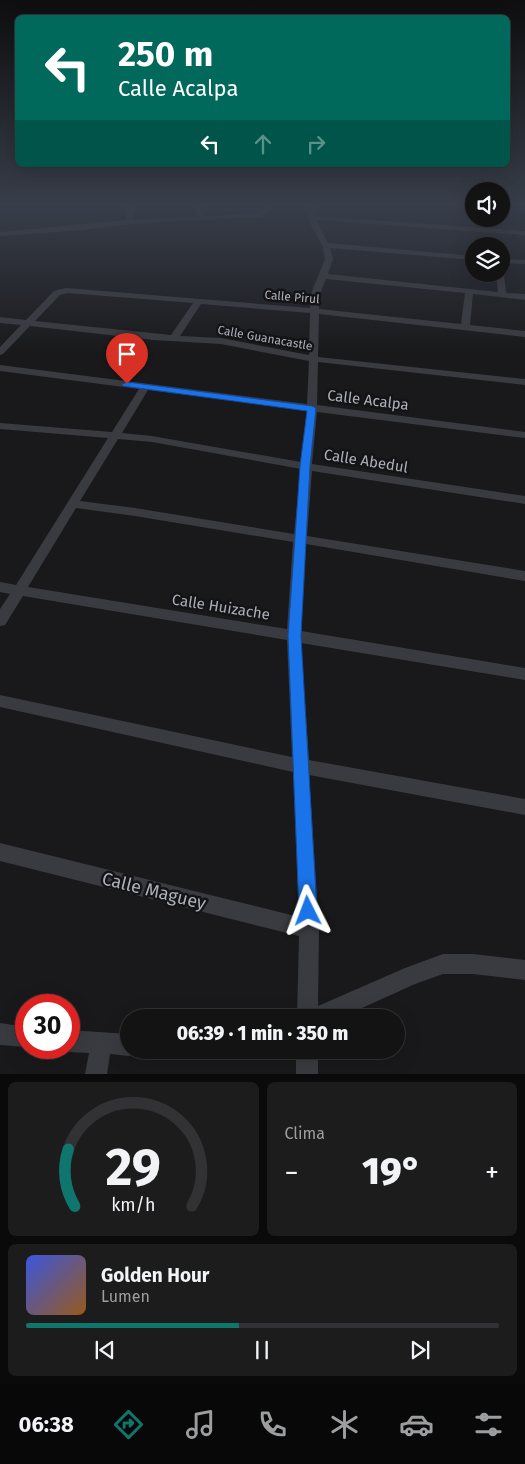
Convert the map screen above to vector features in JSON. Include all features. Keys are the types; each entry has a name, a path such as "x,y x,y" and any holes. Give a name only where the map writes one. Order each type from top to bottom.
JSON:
{"street":[{"path":"307,1009 309,929 294,636 305,466 312,408 316,288 329,262 328,254"},
{"path":"430,254 465,257"},
{"path":"510,261 525,262"},
{"path":"323,276 525,297"},
{"path":"501,282 502,294"},
{"name":"Calle Pirul","path":"27,323 57,293 74,290 314,311 525,334"},
{"path":"465,328 469,291"},
{"path":"174,338 199,301"},
{"name":"Calle Guanacastle","path":"0,320 242,344 315,359 525,382"},
{"path":"0,352 27,323"},
{"name":"Calle Acalpa","path":"0,368 525,435"},
{"path":"0,621 145,387"},
{"name":"Calle Abedul","path":"0,426 170,442 305,466 525,500"},
{"path":"71,504 135,512 525,576"},
{"name":"Calle Huizache","path":"0,587 525,674"},
{"path":"0,701 301,766 525,807"},
{"name":"Calle Maguey","path":"0,852 309,929"},
{"path":"335,1009 412,975 444,964 473,964 525,970"},
{"path":"0,1034 15,1036"},
{"path":"80,1042 120,1045"},
{"path":"96,1074 101,1044"},
{"path":"307,1059 307,1074"}],"route":[{"path":"127,384 312,408 305,466 294,636 308,911"}]}
